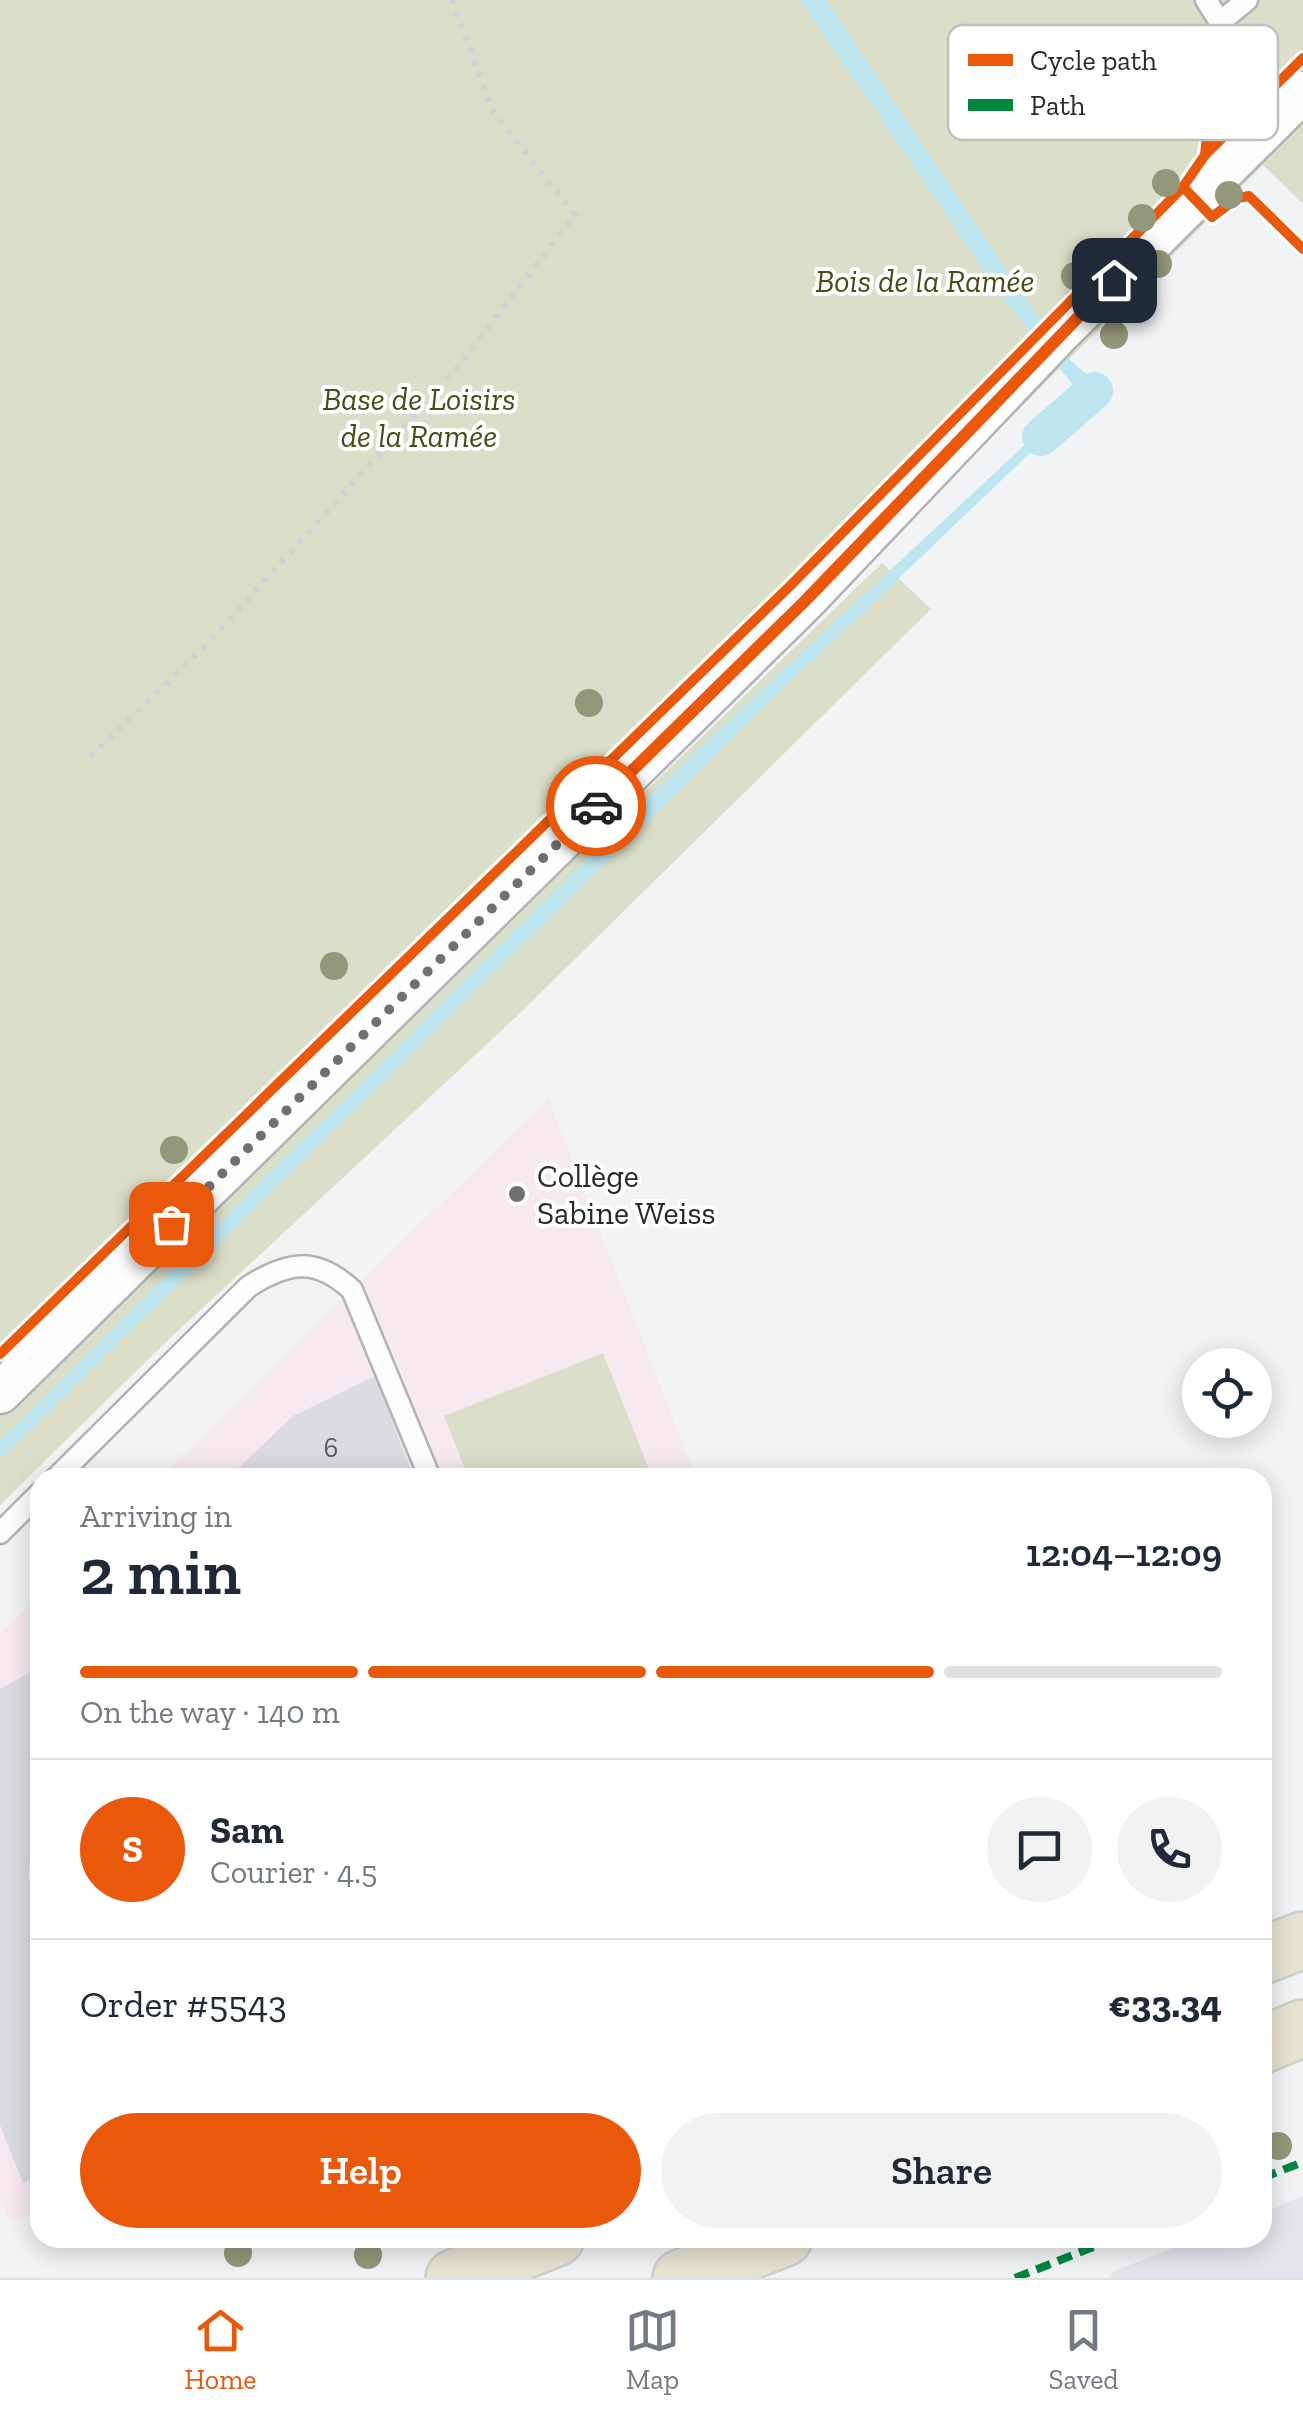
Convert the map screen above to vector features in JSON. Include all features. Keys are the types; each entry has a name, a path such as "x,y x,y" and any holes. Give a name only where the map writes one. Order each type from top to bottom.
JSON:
{"highway":[{"path":"1272,1952 1303,1940"},
{"path":"1272,2041 1303,2028"},
{"path":"454,2278 530,2248"},
{"path":"682,2278 758,2248"}],"street":[{"path":"0,1393 805,601 1060,333 1254,140"}],"lane":[{"path":"1206,0 1223,25"},
{"path":"1220,22 1246,0"},
{"path":"66,1468 248,1288 271,1272 298,1265 332,1271 352,1290 426,1468"},
{"path":"0,1533 30,1503"}],"path":[{"path":"90,757 210,641 447,380 575,215 492,110 452,0"}],"shaded area":[{"name":"Collège Sabine Weiss","path":"548,1099 692,1468 170,1468"},
{"path":"30,1605 30,2214 10,2222 0,2198 0,1634"},
{"path":"1303,2196 1303,2278 1110,2278 1112,2272 1173,2248 1272,2248 1272,2208"}],"green space":[{"name":"Base de Loisirs de la Ramée","path":"0,0 1303,0 1303,204 1263,165 391,1037 882,563 931,609 518,1015 167,1341 38,1468 30,1468 30,1476 0,1505"},
{"path":"603,1353 648,1468 464,1468 444,1416"}],"water":[{"path":"800,0 826,0 1062,353 1097,383 1084,398 1003,298"},
{"path":"1072,401 1077,408 762,709 0,1459 0,1441 682,764"}],"building":[{"path":"375,1376 410,1468 238,1468 293,1416"},
{"path":"30,1672 30,2180 23,2183 0,2125 0,1689"}],"waterway":[{"path":"1041,437 1094,391"}],"marked path":[{"path":"1272,2174 1303,2162"},
{"path":"1015,2278 1091,2248"}],"cycle path":[{"path":"1278,83 1303,58"},
{"path":"0,1354 791,585 1183,187 1205,155 1207,140"},
{"path":"1205,155 1220,140"},
{"path":"1183,187 1212,217 1237,198 1249,196 1303,249"}],"way so far":[{"path":"171,1224 596,806"}],"place":[{"name":"Collège Sabine Weiss","path":"517,1194"}],"route":[{"path":"596,806 805,601 1114,280"}],"park label":[{"name":"Bois de la Ramée","path":"925,281"}]}
